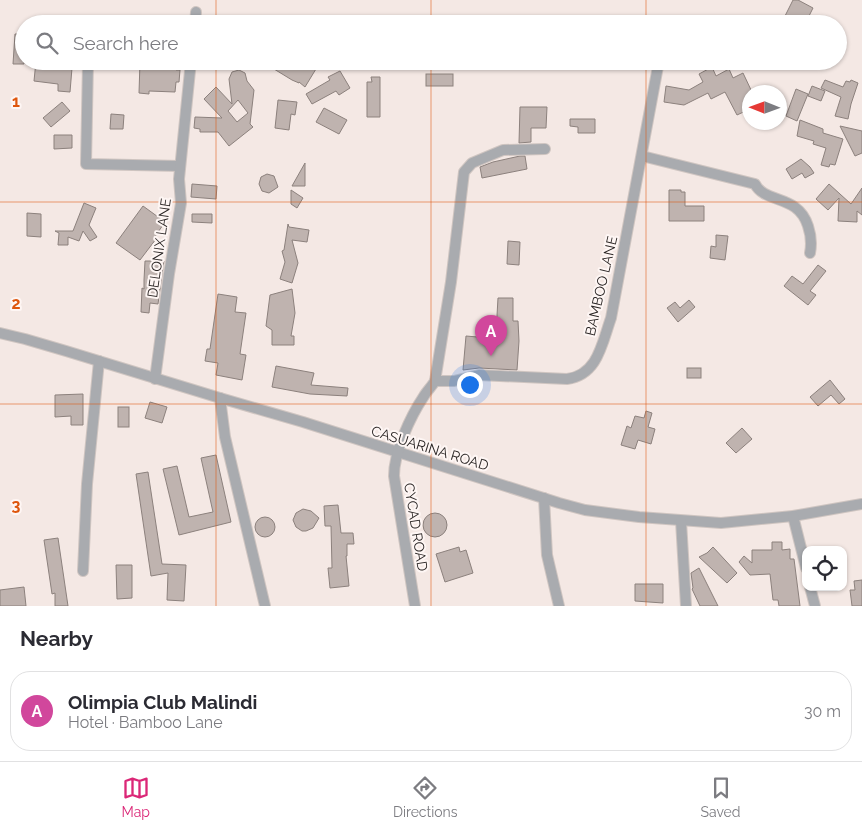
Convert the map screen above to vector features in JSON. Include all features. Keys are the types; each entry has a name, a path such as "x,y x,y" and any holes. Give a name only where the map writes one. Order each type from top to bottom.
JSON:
{"street":[{"path":"88,70 86,164 180,166"},
{"name":"DELONIX LANE","path":"155,379 181,203 179,179 189,70"},
{"name":"BAMBOO LANE","path":"435,381 454,381 479,375 577,378 593,365 611,318 658,70"},
{"path":"398,452 416,409 435,381 451,282 464,172 472,163 503,150 545,149"},
{"path":"642,156 755,184 762,193 792,205 803,215 807,223 811,238 810,253"},
{"name":"CASUARINA ROAD","path":"0,333 98,361 585,510 638,517 721,523 793,516 862,504"},
{"path":"83,572 87,484 98,361"},
{"path":"220,398 224,437 265,606"},
{"name":"CYCAD ROAD","path":"398,452 394,464 396,495 415,606"},
{"path":"544,498 547,555 559,606"},
{"path":"793,516 802,552"},
{"path":"681,521 686,606"},
{"path":"811,591 815,606"}],"building":[{"path":"793,0 798,0 813,8 810,15 786,15"},
{"path":"15,34 15,64 13,64"},
{"path":"35,70 72,70 70,92 58,91 58,84 34,81"},
{"path":"140,70 180,70 179,82 176,82 175,92 149,91 149,94 139,93"},
{"path":"239,70 245,73 247,81 254,90 250,124 253,127 229,146 218,132 200,132 200,129 194,128 195,117 222,118 204,99 216,87 232,104 229,79 232,72","holes":["238,100 248,113 237,122 228,111"]},
{"path":"276,70 315,70 305,87 299,82"},
{"path":"706,70 713,70 716,76 729,70 733,78 743,73 749,85 742,85 742,113 737,115 725,92 711,99 708,93 684,105 664,102 666,86 689,90 703,82 699,74"},
{"path":"340,71 350,88 339,95 336,91 312,104 306,94 330,80 328,77"},
{"path":"426,74 453,74 453,86 426,86"},
{"path":"371,77 380,77 380,117 367,117 367,82 372,82"},
{"path":"825,80 843,87 846,81 850,82 851,80 858,83 848,119 835,116 841,97 821,88"},
{"path":"812,86 825,91 821,101 808,96"},
{"path":"796,89 808,94 797,121 787,116"},
{"path":"278,100 297,102 295,115 291,114 289,130 275,128"},
{"path":"62,102 70,111 51,127 43,118"},
{"path":"520,107 547,107 546,128 531,128 531,142 519,143"},
{"path":"324,108 347,120 339,134 316,122"},
{"path":"111,114 124,115 123,129 110,129"},
{"path":"570,119 595,119 595,133 578,133 578,127 570,126"},
{"path":"800,120 823,129 823,133 843,139 835,165 830,164 829,167 821,165 826,148 813,144 814,141 797,136"},
{"path":"840,126 862,131 862,153 855,156"},
{"path":"54,135 72,135 72,148 54,149"},
{"path":"525,156 527,169 482,178 480,167"},
{"path":"801,159 814,173 805,178 802,173 792,179 786,169"},
{"path":"305,163 305,186 292,186"},
{"path":"267,174 274,176 278,187 269,193 262,191 259,184 261,177"},
{"path":"192,184 217,186 216,199 191,197"},
{"path":"829,184 851,204 862,188 862,215 857,211 857,222 838,221 839,198 828,210 816,199"},
{"path":"291,190 303,198 297,208 291,204"},
{"path":"669,190 685,192 685,206 704,206 704,221 669,221"},
{"path":"84,203 96,208 89,225 97,237 90,241 83,231 79,241 68,237 68,245 58,245 59,233 55,231 73,231"},
{"path":"143,206 165,222 154,238 156,239 140,260 116,243"},
{"path":"27,213 41,214 41,237 27,236"},
{"path":"192,214 212,214 212,223 192,222"},
{"path":"288,224 289,227 309,230 307,242 292,240 298,263 292,283 280,279 285,262 282,251 284,250"},
{"path":"716,235 728,236 725,260 710,258 711,246 716,247"},
{"path":"508,241 520,242 519,265 507,264"},
{"path":"145,261 164,261 158,304 150,303 149,313 141,312"},
{"path":"818,265 826,271 810,291 816,295 808,305 784,286 792,276 803,284"},
{"path":"292,289 295,313 291,336 294,336 294,345 272,345 272,330 266,326 270,295"},
{"path":"218,294 237,297 235,312 246,313 240,354 246,355 242,380 216,375 218,363 205,361 207,349 210,349"},
{"path":"498,298 513,298 513,321 518,321 517,370 479,368 463,370 466,336 489,338 490,332 496,333"},
{"path":"689,300 695,307 678,322 667,308 675,302 680,308"},
{"path":"276,366 314,373 311,385 348,388 347,396 310,394 272,387"},
{"path":"687,368 701,368 701,378 687,378"},
{"path":"830,380 845,399 839,404 831,395 818,406 810,397"},
{"path":"83,394 83,425 71,425 71,416 55,417 55,395"},
{"path":"150,402 167,407 162,423 145,418"},
{"path":"118,407 129,407 129,427 118,427"},
{"path":"646,411 652,413 648,427 655,429 651,444 638,440 635,449 621,445 627,426 631,428 635,416 644,418"},
{"path":"742,428 752,439 736,453 726,443"},
{"path":"216,455 231,522 179,535 163,469 177,466 189,517 213,512 201,458"},
{"path":"148,472 162,564 186,565 184,601 167,600 168,573 151,576 136,474"},
{"path":"338,505 341,533 353,533 354,544 347,544 346,556 349,586 330,588 328,568 332,568 331,526 325,526 324,506"},
{"path":"303,509 311,511 319,518 313,528 306,531 296,527 293,520 296,513"},
{"path":"435,513 443,517 447,525 443,533 435,537 427,533 423,525 427,517"},
{"path":"265,517 272,520 275,527 272,534 265,537 258,534 255,527 258,520"},
{"path":"58,538 68,606 55,606 55,593 52,594 44,540"},
{"path":"772,542 782,542 782,550 790,549 790,559 794,559 800,606 779,606 778,600 773,600 770,574 750,575 739,562 744,556 752,563 752,550 772,550"},
{"path":"459,547 460,552 466,550 473,573 445,582 436,554"},
{"path":"713,547 737,573 727,583 699,557"},
{"path":"116,565 132,565 132,598 117,599"},
{"path":"699,568 718,606 700,606 692,589 691,573"},
{"path":"862,580 862,606 852,606 850,590 855,590 854,581"},
{"path":"635,584 663,584 663,603 635,601"},
{"path":"24,587 26,606 0,606 0,590"}],"place":[{"name":"Olimpia Club Malindi","path":"491,356"}]}
